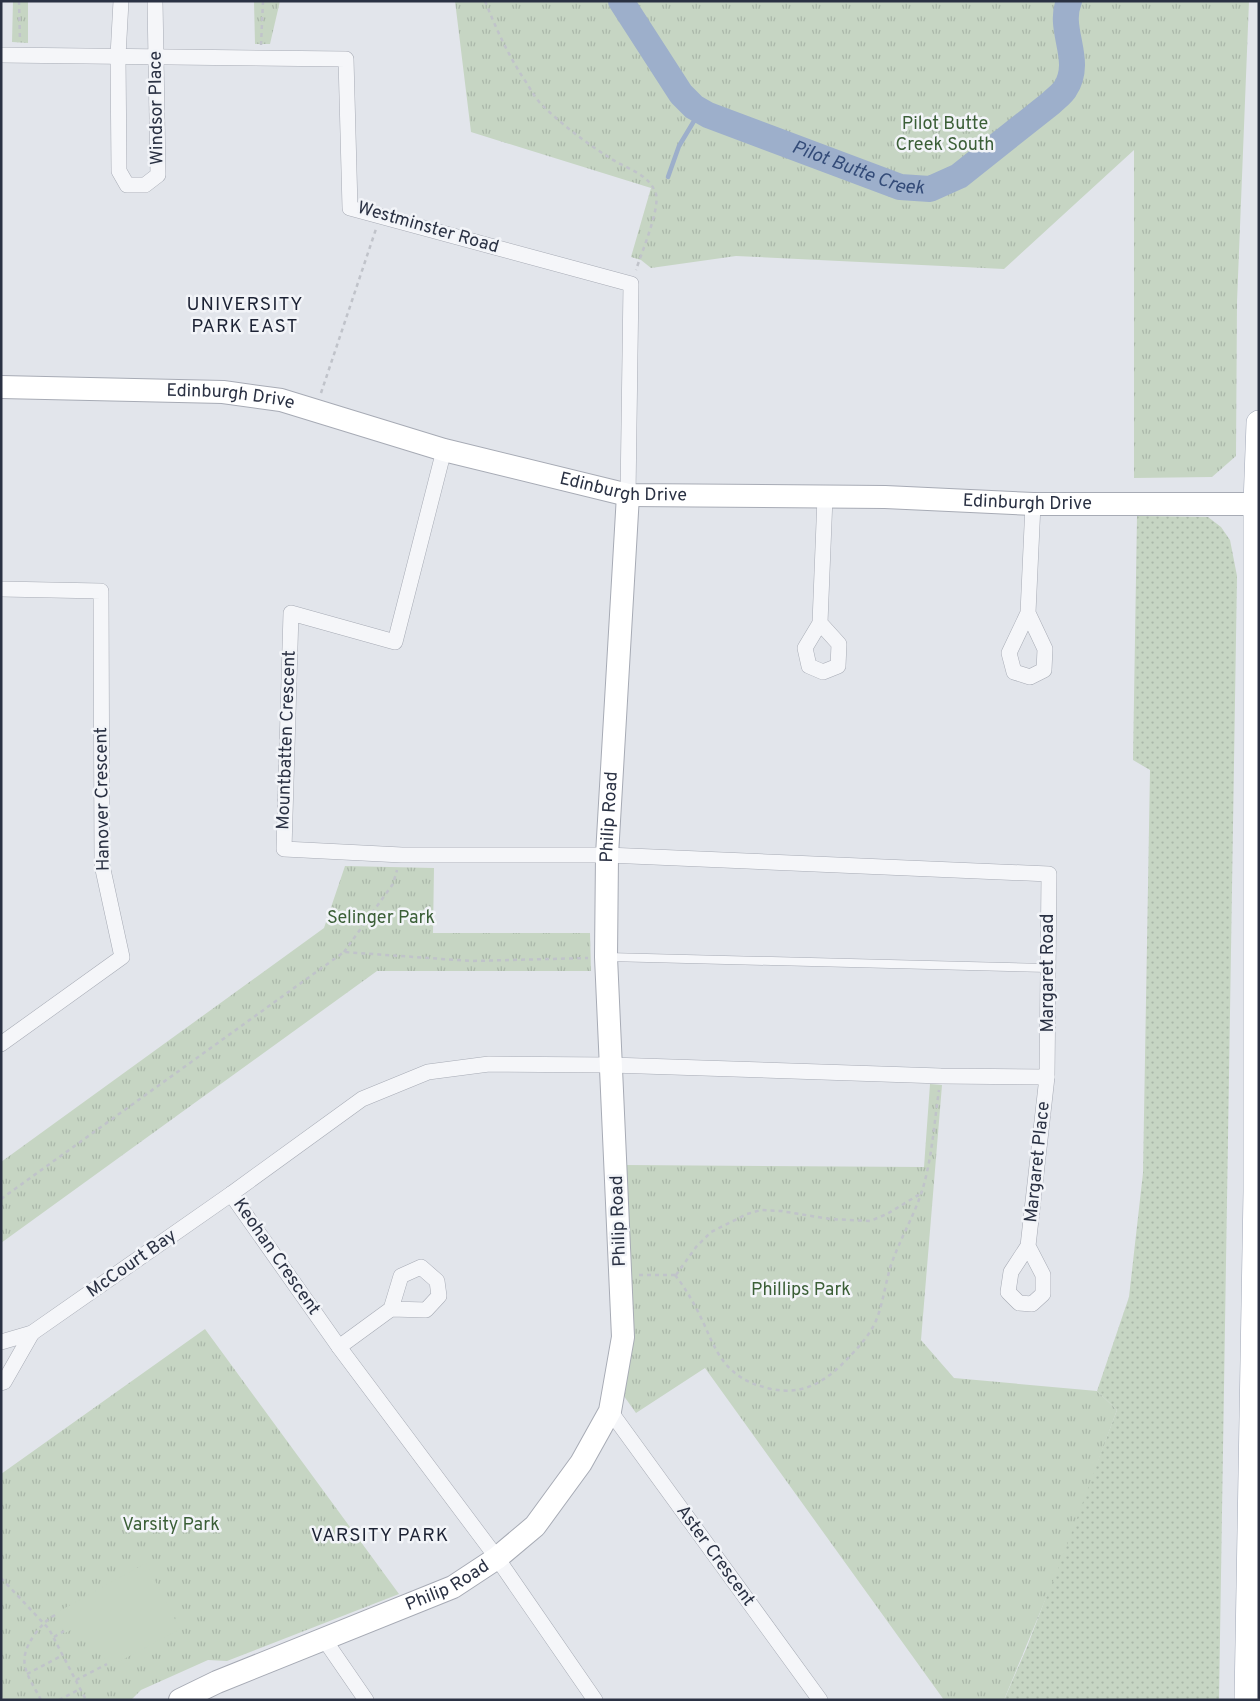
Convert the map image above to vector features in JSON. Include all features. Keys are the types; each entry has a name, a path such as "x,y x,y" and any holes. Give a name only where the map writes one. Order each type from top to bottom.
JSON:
{"main road":[{"path":"1247,1700 1256,1192 1259,423"}],"street":[{"name":"Windsor Place","path":"121,1 118,56 119,171 127,185 144,184 158,175 156,1"},
{"name":"Westminster Road","path":"1,55 346,60 350,208 631,284"},
{"path":"628,495 631,284"},
{"name":"Edinburgh Drive","path":"1,387 223,392 281,400 444,450 628,495 885,497 1033,504 1258,504"},
{"name":"Mountbatten Crescent","path":"444,450 395,642 291,614 284,849 402,855 607,855"},
{"name":"Philip Road","path":"180,1700 217,1682 453,1587 497,1558 535,1526 581,1463 610,1411 623,1337 606,957 607,855 628,495"},
{"path":"820,623 825,498"},
{"path":"1028,613 1033,504"},
{"name":"Hanover Crescent","path":"1,589 101,591 102,865 122,957 1,1044"},
{"name":"Margaret Road","path":"607,855 1049,874 1047,1077"},
{"name":"Keohan Crescent","path":"497,1558 339,1347 231,1194 362,1100 428,1072 489,1064 611,1065"},
{"path":"611,1065 941,1076 1047,1077"},
{"name":"Margaret Place","path":"1028,1246 1047,1077"},
{"name":"McCourt Bay","path":"1,1342 32,1333 231,1194"},
{"path":"339,1347 391,1310"},
{"name":"McCourt Bay","path":"1,1383 4,1382 32,1333"},
{"name":"Aster Crescent","path":"610,1411 820,1700"},
{"path":"497,1558 595,1700"},
{"path":"324,1639 366,1700"}],"lane":[{"path":"606,957 1048,968"}],"path":[{"path":"19,1 20,56"},
{"path":"261,58 263,1"},
{"path":"485,1 501,42 517,70 540,103 566,126 597,149 611,159 637,171 652,184 656,196 656,207 631,284"},
{"path":"316,410 380,216"},
{"path":"1,1198 344,952 393,884 402,855"},
{"path":"344,952 471,961 606,957"},
{"path":"675,1275 691,1299 713,1348 725,1364 739,1376 757,1386 793,1392 808,1388 825,1379 837,1370 869,1334 875,1322 892,1263 927,1174 941,1076"},
{"path":"675,1275 696,1247 711,1232 747,1214 761,1210 781,1210 830,1219 870,1221 887,1214 921,1193"},
{"path":"621,1275 675,1275"},
{"path":"1,1578 50,1629 86,1700"},
{"path":"41,1700 27,1674 24,1656 28,1645 43,1623 55,1615"},
{"path":"54,1637 64,1631"},
{"path":"27,1674 63,1655"},
{"path":"76,1680 107,1664"},
{"path":"59,1700 80,1689"}],"green space":[{"path":"13,1 28,1 28,43 12,42"},
{"path":"254,1 280,1 270,44 255,44"},
{"name":"Pilot Butte Creek South","path":"455,1 1249,1 1237,302 1236,456 1212,477 1134,478 1134,150 1004,269 736,256 651,268 641,260 631,257 651,188 471,132"},
{"path":"1137,516 1208,517 1221,527 1230,540 1237,576 1219,1700 1004,1700 1027,1647 1117,1410 1097,1391 1129,1297 1143,1173 1150,770 1133,760"},
{"name":"Selinger Park","path":"345,866 434,868 433,933 590,933 591,971 377,971 1,1243 1,1162 324,928"},
{"name":"Phillips Park","path":"930,1084 942,1085 921,1340 954,1378 1097,1391 1117,1410 1060,1564 1004,1700 944,1700 705,1368 636,1413 621,1392 626,1165 924,1167"},
{"name":"Varsity Park","path":"205,1329 399,1594 227,1661 208,1660 141,1690 131,1700 4,1700 1,1696 1,1474"},
{"path":"146,1563 180,1629 109,1667 85,1623 65,1633 54,1614"}],"waterway":[{"name":"Pilot Butte Creek","path":"621,1 681,94 694,107 708,115 900,187 930,189 959,176 1064,91 1070,78 1072,67 1066,23 1069,1"},
{"path":"668,177 679,146 697,116 698,112 694,107"}],"district":[{"name":"UNIVERSITY PARK EAST","path":"245,316"},
{"name":"VARSITY PARK","path":"380,1536"}]}
